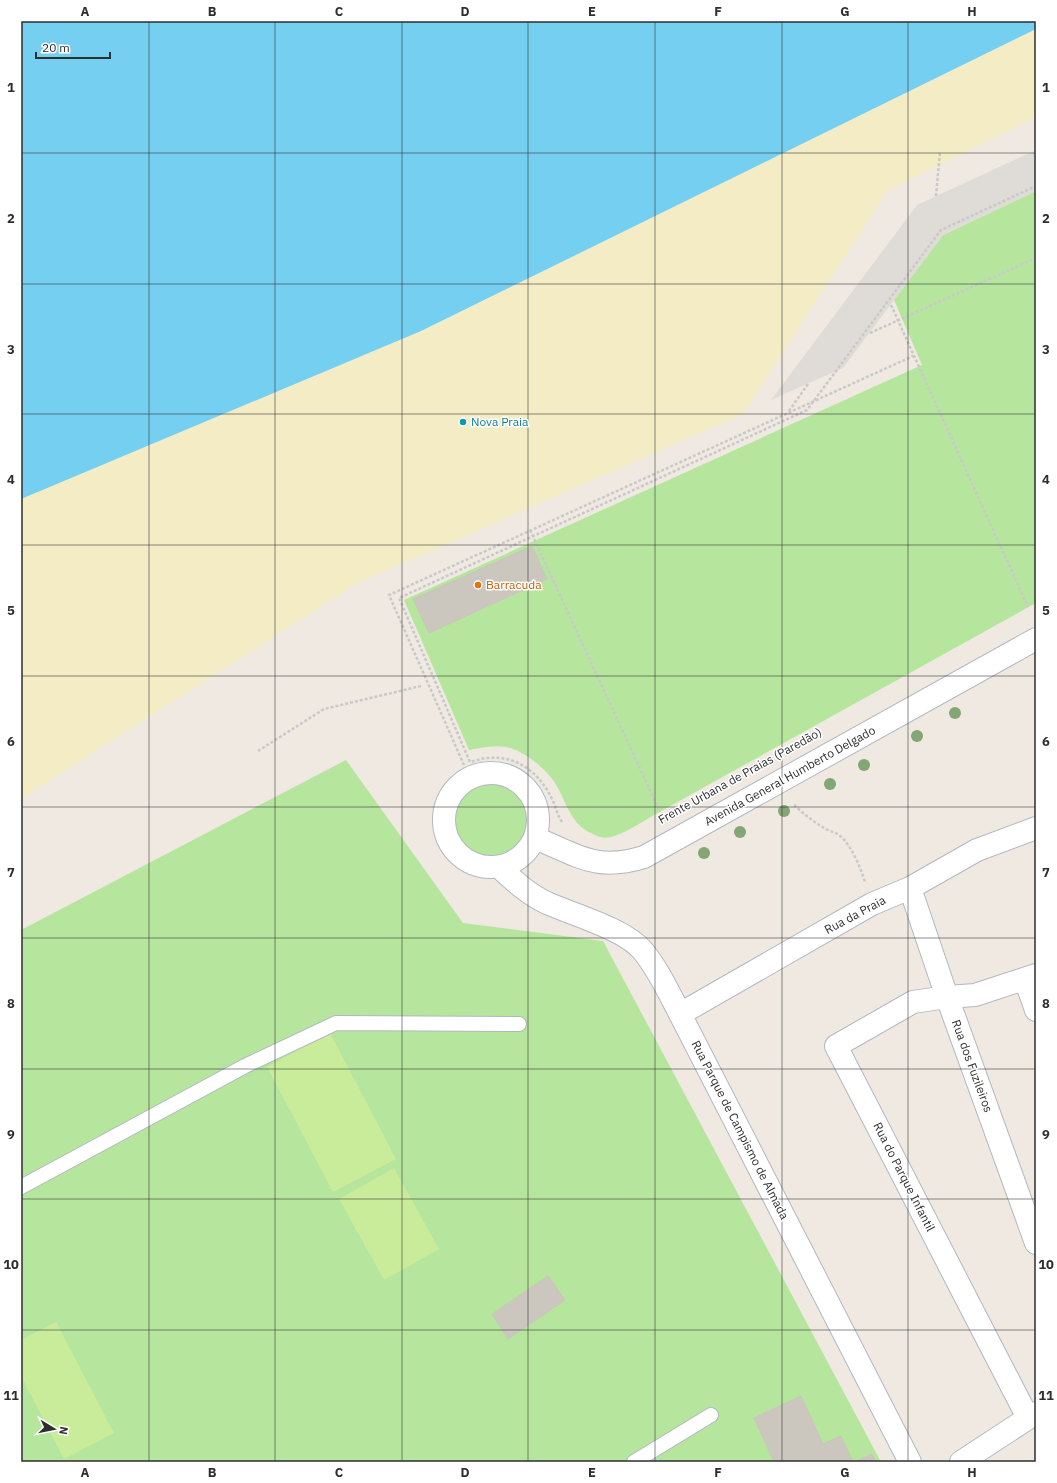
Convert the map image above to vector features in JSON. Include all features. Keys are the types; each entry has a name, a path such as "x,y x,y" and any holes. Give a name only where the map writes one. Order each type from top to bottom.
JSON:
{"street":[{"name":"Avenida General Humberto Delgado","path":"535,838 582,859 596,862 610,864 627,863 644,857 1036,639"},
{"path":"496,772 510,776 522,784 531,795 537,808 538,823 535,838 529,848 520,857 510,863 498,867 484,867 470,863 458,854 449,842 444,829 443,814 448,800 456,787 467,778 481,773 496,772"},
{"name":"Rua da Praia","path":"680,1014 872,904 910,888 977,850 1036,828"},
{"name":"Rua Parque de Campismo de Almada","path":"498,867 529,893 547,903 620,933 642,950 646,955 680,1014 910,1462"},
{"name":"Rua dos Fuzileiros","path":"910,888 947,997 1036,1243"},
{"path":"947,997 974,995 1030,977 1036,1010"},
{"name":"Rua do Parque Infantil","path":"947,997 913,1002 836,1046 1032,1416"},
{"path":"961,1462 1032,1416"}],"lane":[{"path":"21,1187 245,1066 336,1023 519,1024"},
{"path":"634,1462 711,1415"}],"path":[{"path":"936,196 940,152"},
{"path":"562,823 542,782 531,771 519,763 504,758 487,758 470,762 398,598 807,410 941,230 1036,186"},
{"path":"870,333 1036,258"},
{"path":"891,305 1028,607"},
{"path":"464,765 389,595 913,356"},
{"path":"788,412 808,384"},
{"path":"530,530 660,812"},
{"path":"258,751 324,709 421,686"},
{"path":"794,805 808,817 827,830 835,832 845,840 860,867 872,904"}],"green space":[{"path":"1036,191 1036,603 633,828 609,838 597,836 584,829 572,816 555,783 549,775 524,754 501,746 469,750 404,600 922,365 894,300 943,235"},
{"path":"346,760 463,923 603,941 881,1462 21,1462 21,930"},
{"path":"490,783 511,789 521,799 527,820 521,841 511,851 490,857 469,851 459,841 453,820 459,799 469,789"},
{"path":"330,1033 396,1159 333,1192 267,1067"},
{"path":"394,1168 439,1249 384,1280 339,1199"},
{"path":"56,1322 114,1433 64,1459 21,1376 21,1340"}],"sand":[{"name":"Nova Praia","path":"1036,29 1036,117 888,190 743,414 356,584 21,799 21,499 421,331"}],"shaded area":[{"path":"1036,150 1036,191 943,235 843,368 771,400 917,205"}],"water":[{"path":"21,21 1036,21 1036,29 421,331 21,499"}],"building":[{"path":"532,546 547,579 429,633 413,599"},
{"path":"548,1276 565,1300 508,1339 492,1314"},
{"path":"801,1396 823,1444 841,1436 853,1462 774,1462 754,1418"},
{"path":"872,1454 875,1462 855,1462"}],"place":[{"name":"Nova Praia","path":"463,422"},
{"name":"Barracuda","path":"478,585"}]}
